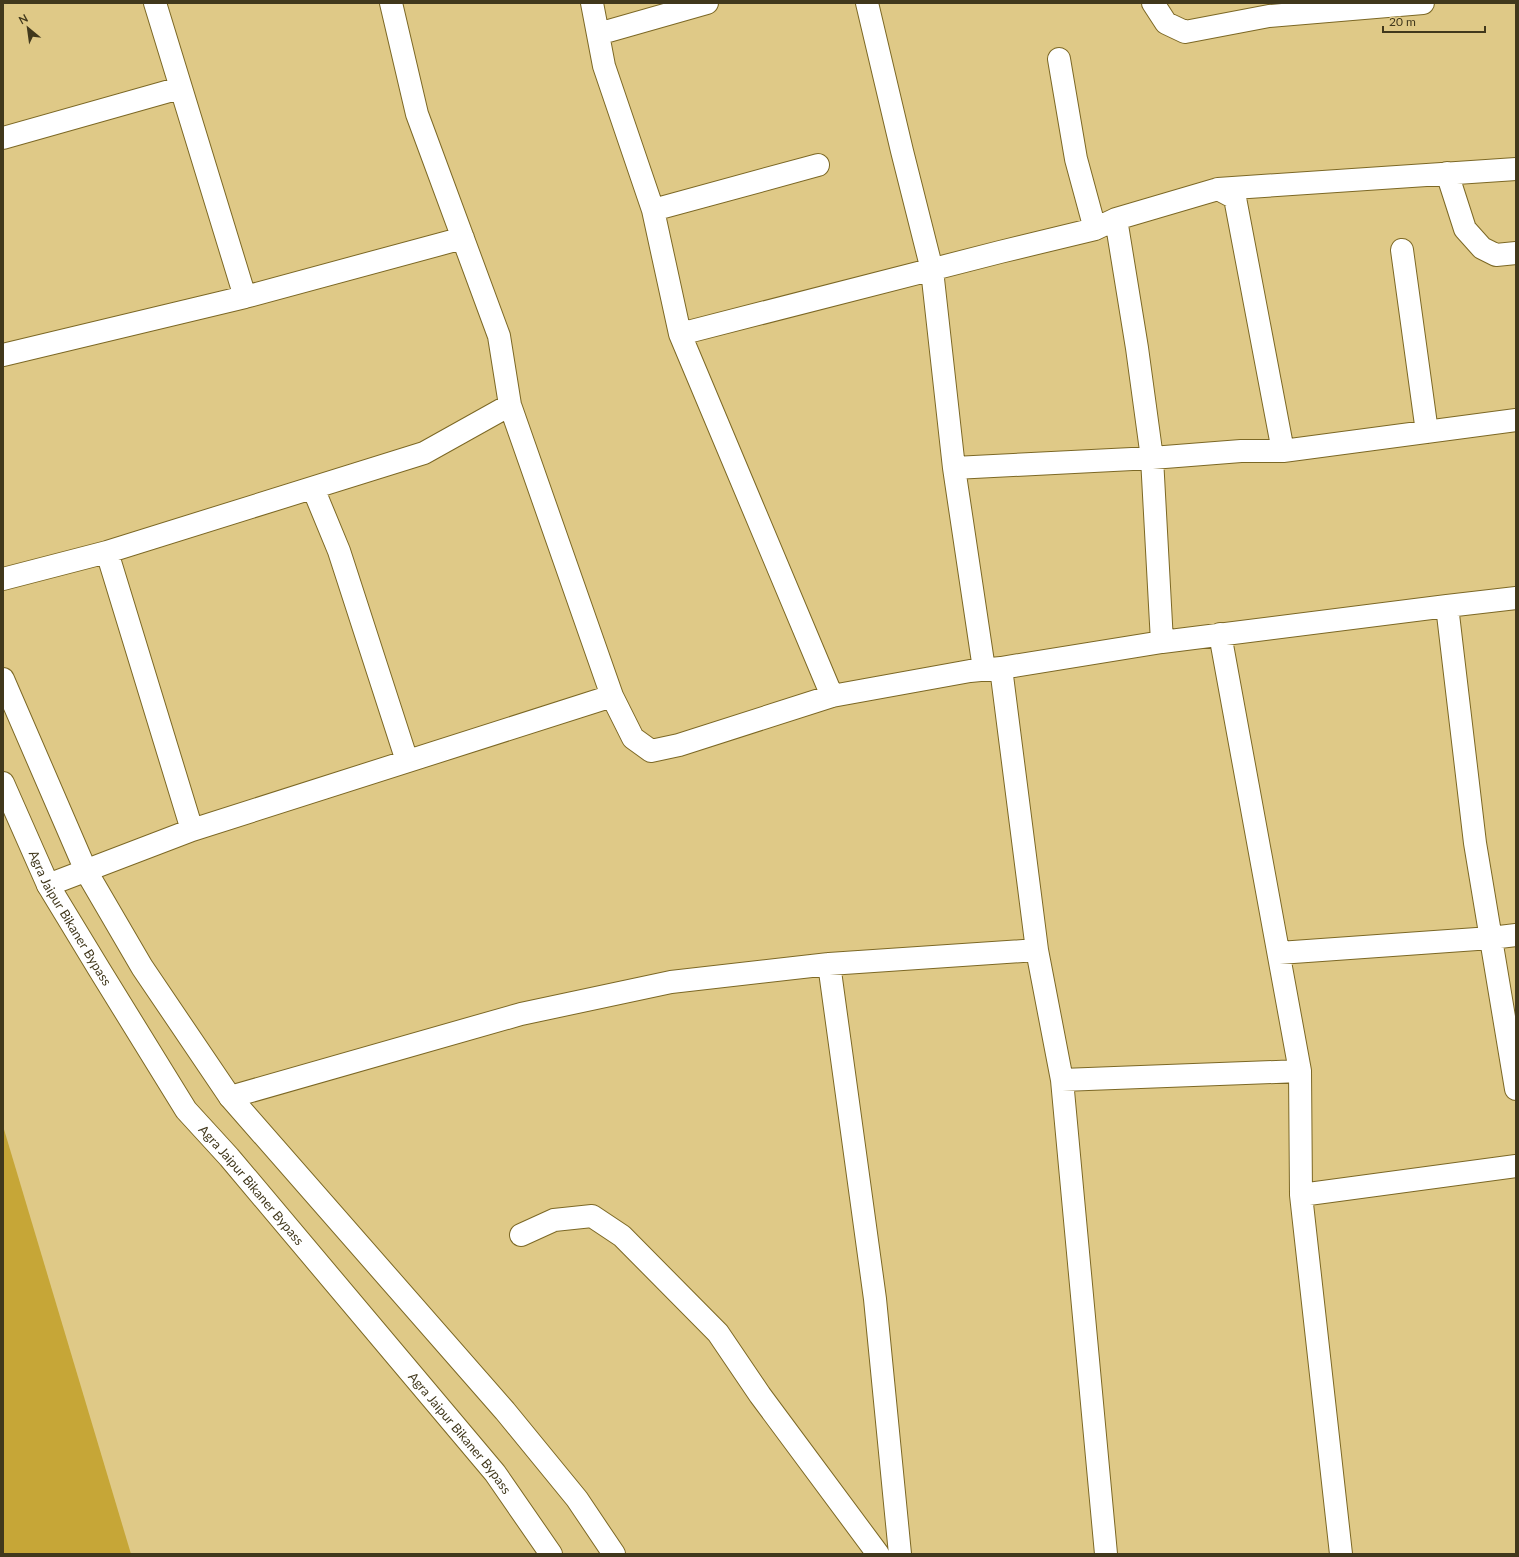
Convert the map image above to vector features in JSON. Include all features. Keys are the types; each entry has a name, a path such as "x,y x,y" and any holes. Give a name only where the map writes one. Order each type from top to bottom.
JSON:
{"street":[{"path":"155,3 245,297"},
{"path":"391,3 417,114 499,336 510,405 612,696 633,738 651,751 679,745 832,696 992,668 1162,642 1516,598"},
{"path":"592,3 604,66 653,210 680,334 807,641 832,696"},
{"path":"598,34 707,3"},
{"path":"867,3 932,270 954,468 992,668 1037,950 1062,1080 1106,1554"},
{"path":"1154,3 1166,23 1185,32 1269,9 1423,3"},
{"path":"1059,59 1076,159 1095,229"},
{"path":"3,138 180,88"},
{"path":"653,210 818,165"},
{"path":"680,334 1095,229 1116,219 1218,189 1516,168"},
{"path":"1447,174 1465,229 1482,248 1496,255 1516,253"},
{"path":"1218,189 1235,198 1284,451"},
{"path":"1116,219 1137,348 1152,458 1162,642"},
{"path":"3,355 245,297 462,238"},
{"path":"1402,250 1427,432"},
{"path":"3,579 107,552 424,453 510,405"},
{"path":"954,468 1152,458 1241,451 1284,451 1516,420"},
{"path":"313,488 339,551 407,761"},
{"path":"107,552 192,830"},
{"path":"1447,606 1474,843 1516,1089"},
{"path":"1220,634 1300,1071 1301,1195 1341,1554"},
{"path":"3,679 86,871 142,967 230,1097 505,1411 577,1499 614,1554"},
{"path":"48,886 192,830 612,696"},
{"name":"Agra Jaipur Bikaner Bypass","path":"3,783 48,886 186,1110 234,1163 495,1473 550,1554"},
{"path":"1278,953 1516,935"},
{"path":"230,1097 521,1014 671,982 829,964 1037,950"},
{"path":"829,964 875,1299 900,1554"},
{"path":"1062,1080 1300,1071"},
{"path":"1301,1195 1516,1166"},
{"path":"521,1235 554,1220 592,1216 622,1236 718,1333 760,1395 878,1554"}],"shaded area":[{"path":"3,1126 131,1554 3,1554"}]}
